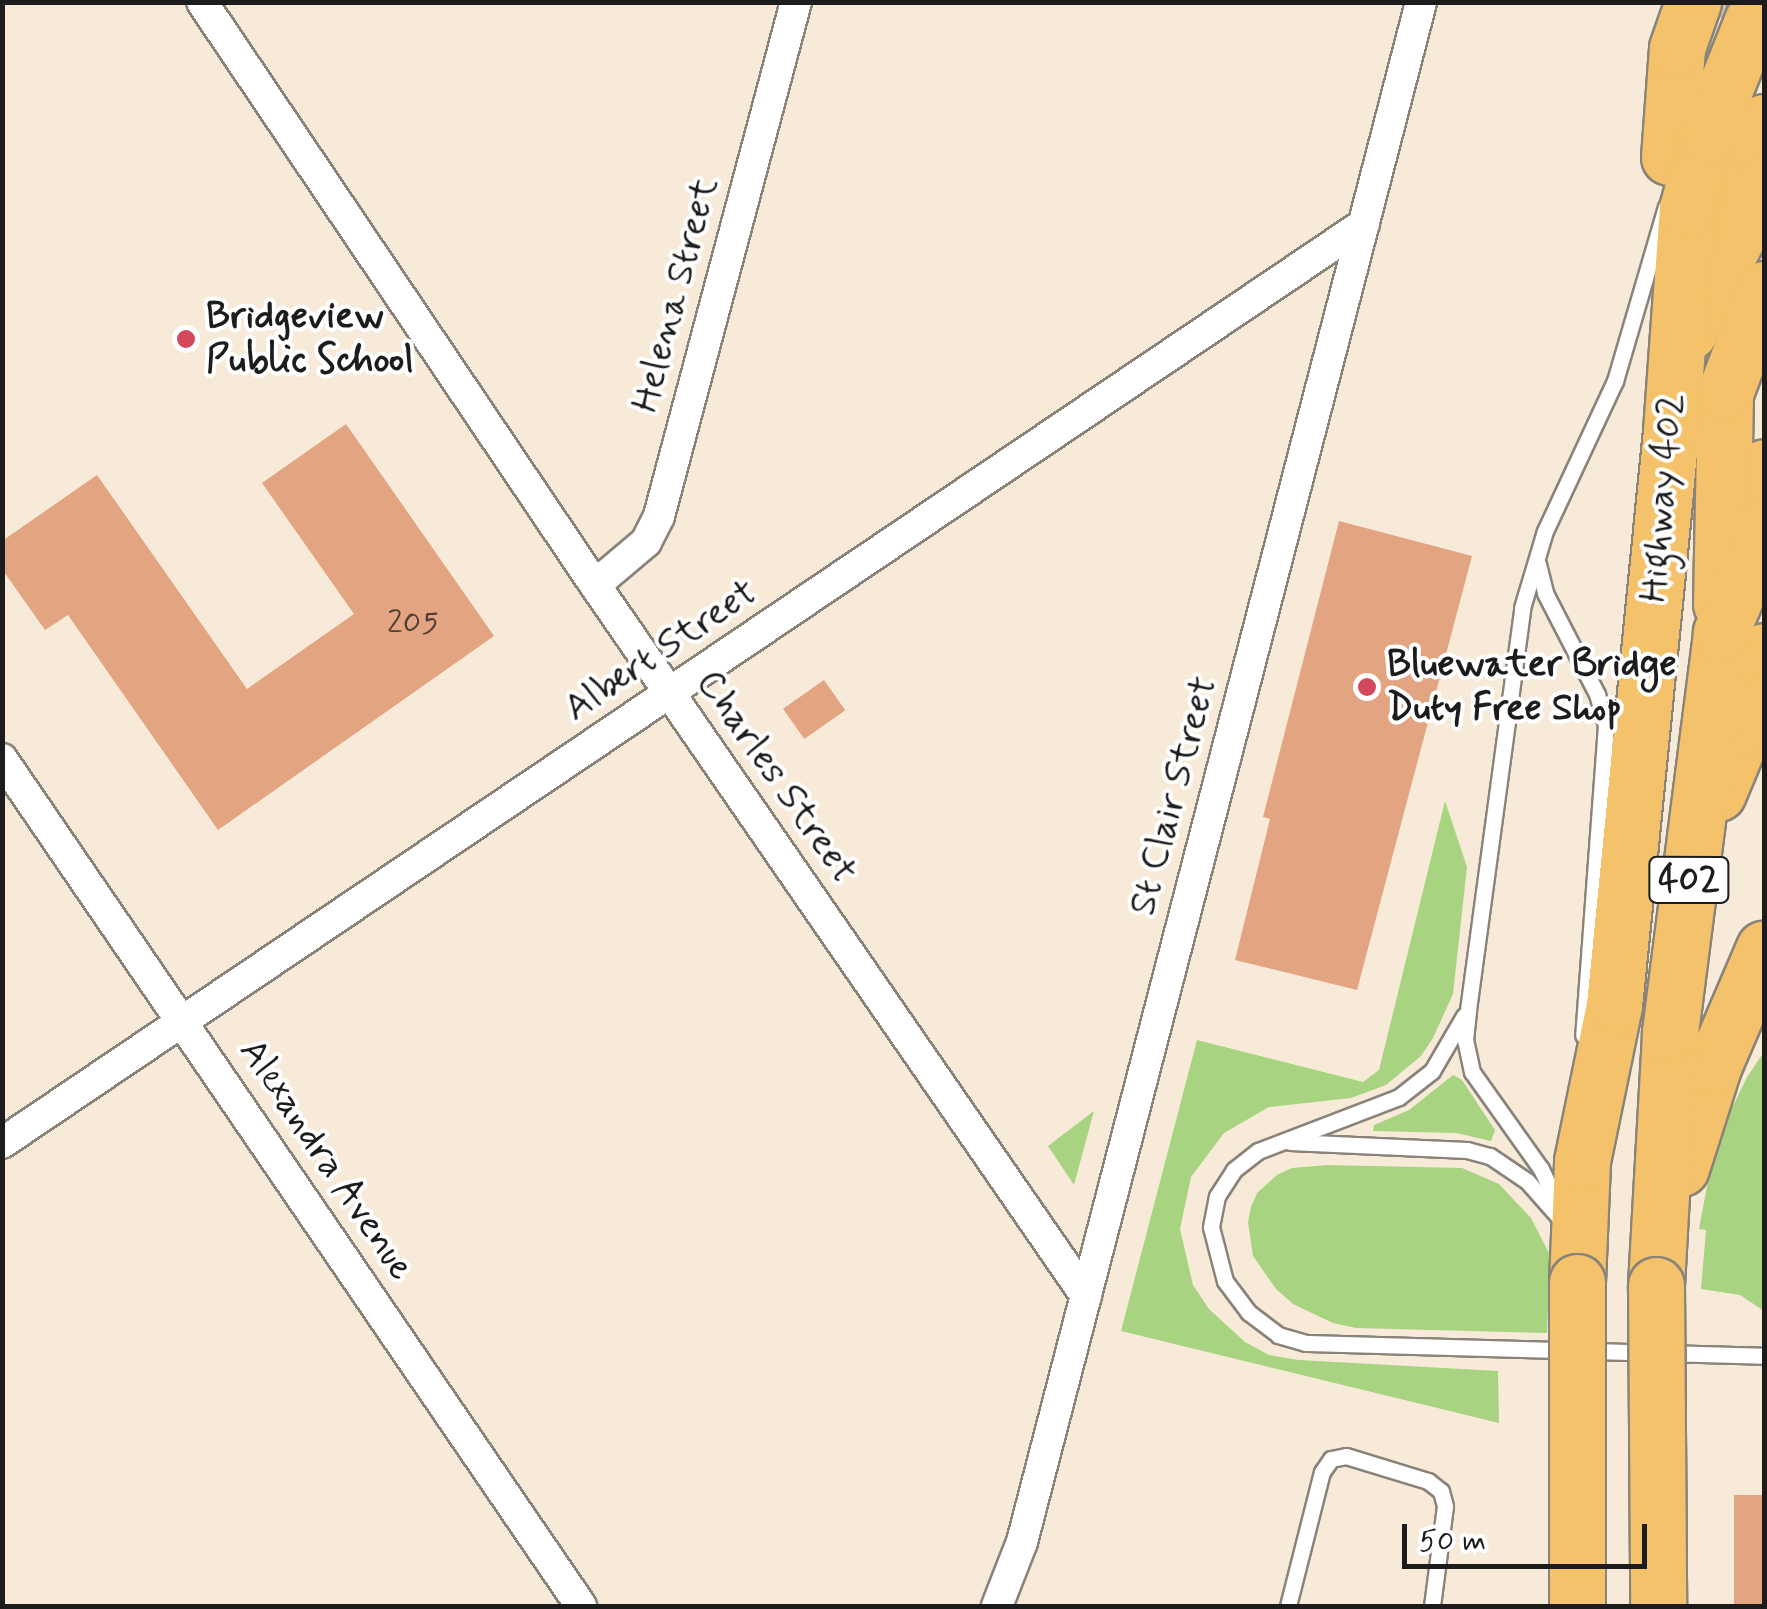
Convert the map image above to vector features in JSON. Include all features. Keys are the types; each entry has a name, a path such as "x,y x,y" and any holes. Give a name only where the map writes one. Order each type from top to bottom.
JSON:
{"highway":[{"name":"Highway 402","path":"1574,1259 1582,1161 1614,1005 1677,352 1688,146 1733,26"},
{"path":"1677,352 1696,259 1728,158 1733,26"},
{"path":"1696,259 1764,122"},
{"path":"1677,352 1658,257 1660,218 1688,146"},
{"path":"1677,352 1764,184"},
{"path":"1744,523 1744,463 1728,375 1764,289"},
{"path":"1743,613 1728,554 1764,350"},
{"path":"1744,523 1728,492 1764,405"},
{"name":"402","path":"1658,1606 1656,1263 1670,1032 1692,856 1740,717 1744,523"},
{"path":"1656,1263 1714,1067 1763,953"},
{"name":"402","path":"1574,1259 1577,1606"}],"street":[{"name":"Charles Street","path":"202,2 670,694 1086,1296"},
{"name":"Helena Street","path":"595,584 628,561 646,542 659,516 796,2"},
{"name":"St Clair Street","path":"998,1606 1022,1542 1420,2"},
{"name":"Albert Street","path":"2,1143 1364,224"},
{"name":"Alexandra Avenue","path":"2,759 581,1606"}],"lane":[{"path":"1574,1259 1541,1169 1472,1072 1465,1040 1522,608 1574,464 1615,380 1660,218"},
{"path":"1538,555 1540,581 1597,694 1606,725 1583,1050"},
{"path":"1468,1010 1439,1061 1399,1097 1272,1146 1234,1170 1217,1196 1211,1227 1218,1265 1235,1297 1278,1335 1306,1342 1764,1356"},
{"path":"1582,1161 1583,1068"},
{"path":"1272,1146 1306,1142 1467,1150 1490,1156 1527,1181 1574,1259"},
{"path":"1288,1606 1322,1472 1331,1459 1346,1456 1428,1481 1441,1491 1444,1506 1432,1606"}],"green space":[{"path":"1445,801 1467,867 1453,994 1433,1038 1421,1056 1386,1085 1351,1098 1269,1107 1224,1133 1191,1177 1180,1229 1193,1285 1209,1309 1245,1342 1269,1355 1299,1360 1498,1371 1499,1423 1121,1331 1197,1040 1363,1082 1379,1070"},
{"path":"1764,1052 1764,1311 1740,1295 1701,1289 1706,1230 1699,1229 1715,1143 1747,1077"},
{"path":"1453,1075 1462,1080 1495,1130 1491,1141 1456,1133 1373,1131 1374,1125 1409,1110"},
{"path":"1094,1111 1074,1185 1048,1146"},
{"path":"1292,1168 1462,1168 1499,1184 1531,1218 1550,1255 1547,1333 1356,1328 1333,1323 1293,1304 1276,1289 1253,1256 1248,1222 1251,1207 1257,1193 1277,1175"}],"building":[{"name":"Bridgeview Public School","path":"346,424 494,636 218,830 68,615 45,630 2,569 2,541 97,475 247,689 354,614 262,483"},
{"name":"Bluewater Bridge Duty Free Shop","path":"1339,521 1472,556 1357,990 1235,960 1270,819 1263,817"},
{"path":"824,680 845,710 804,739 783,709"},
{"path":"1734,1495 1764,1495 1764,1606 1734,1606"}],"tunnel":[{"path":"1721,18 1728,2"}],"place":[{"name":"Bridgeview Public School","path":"186,339"},
{"name":"Bluewater Bridge Duty Free Shop","path":"1367,687"}]}
